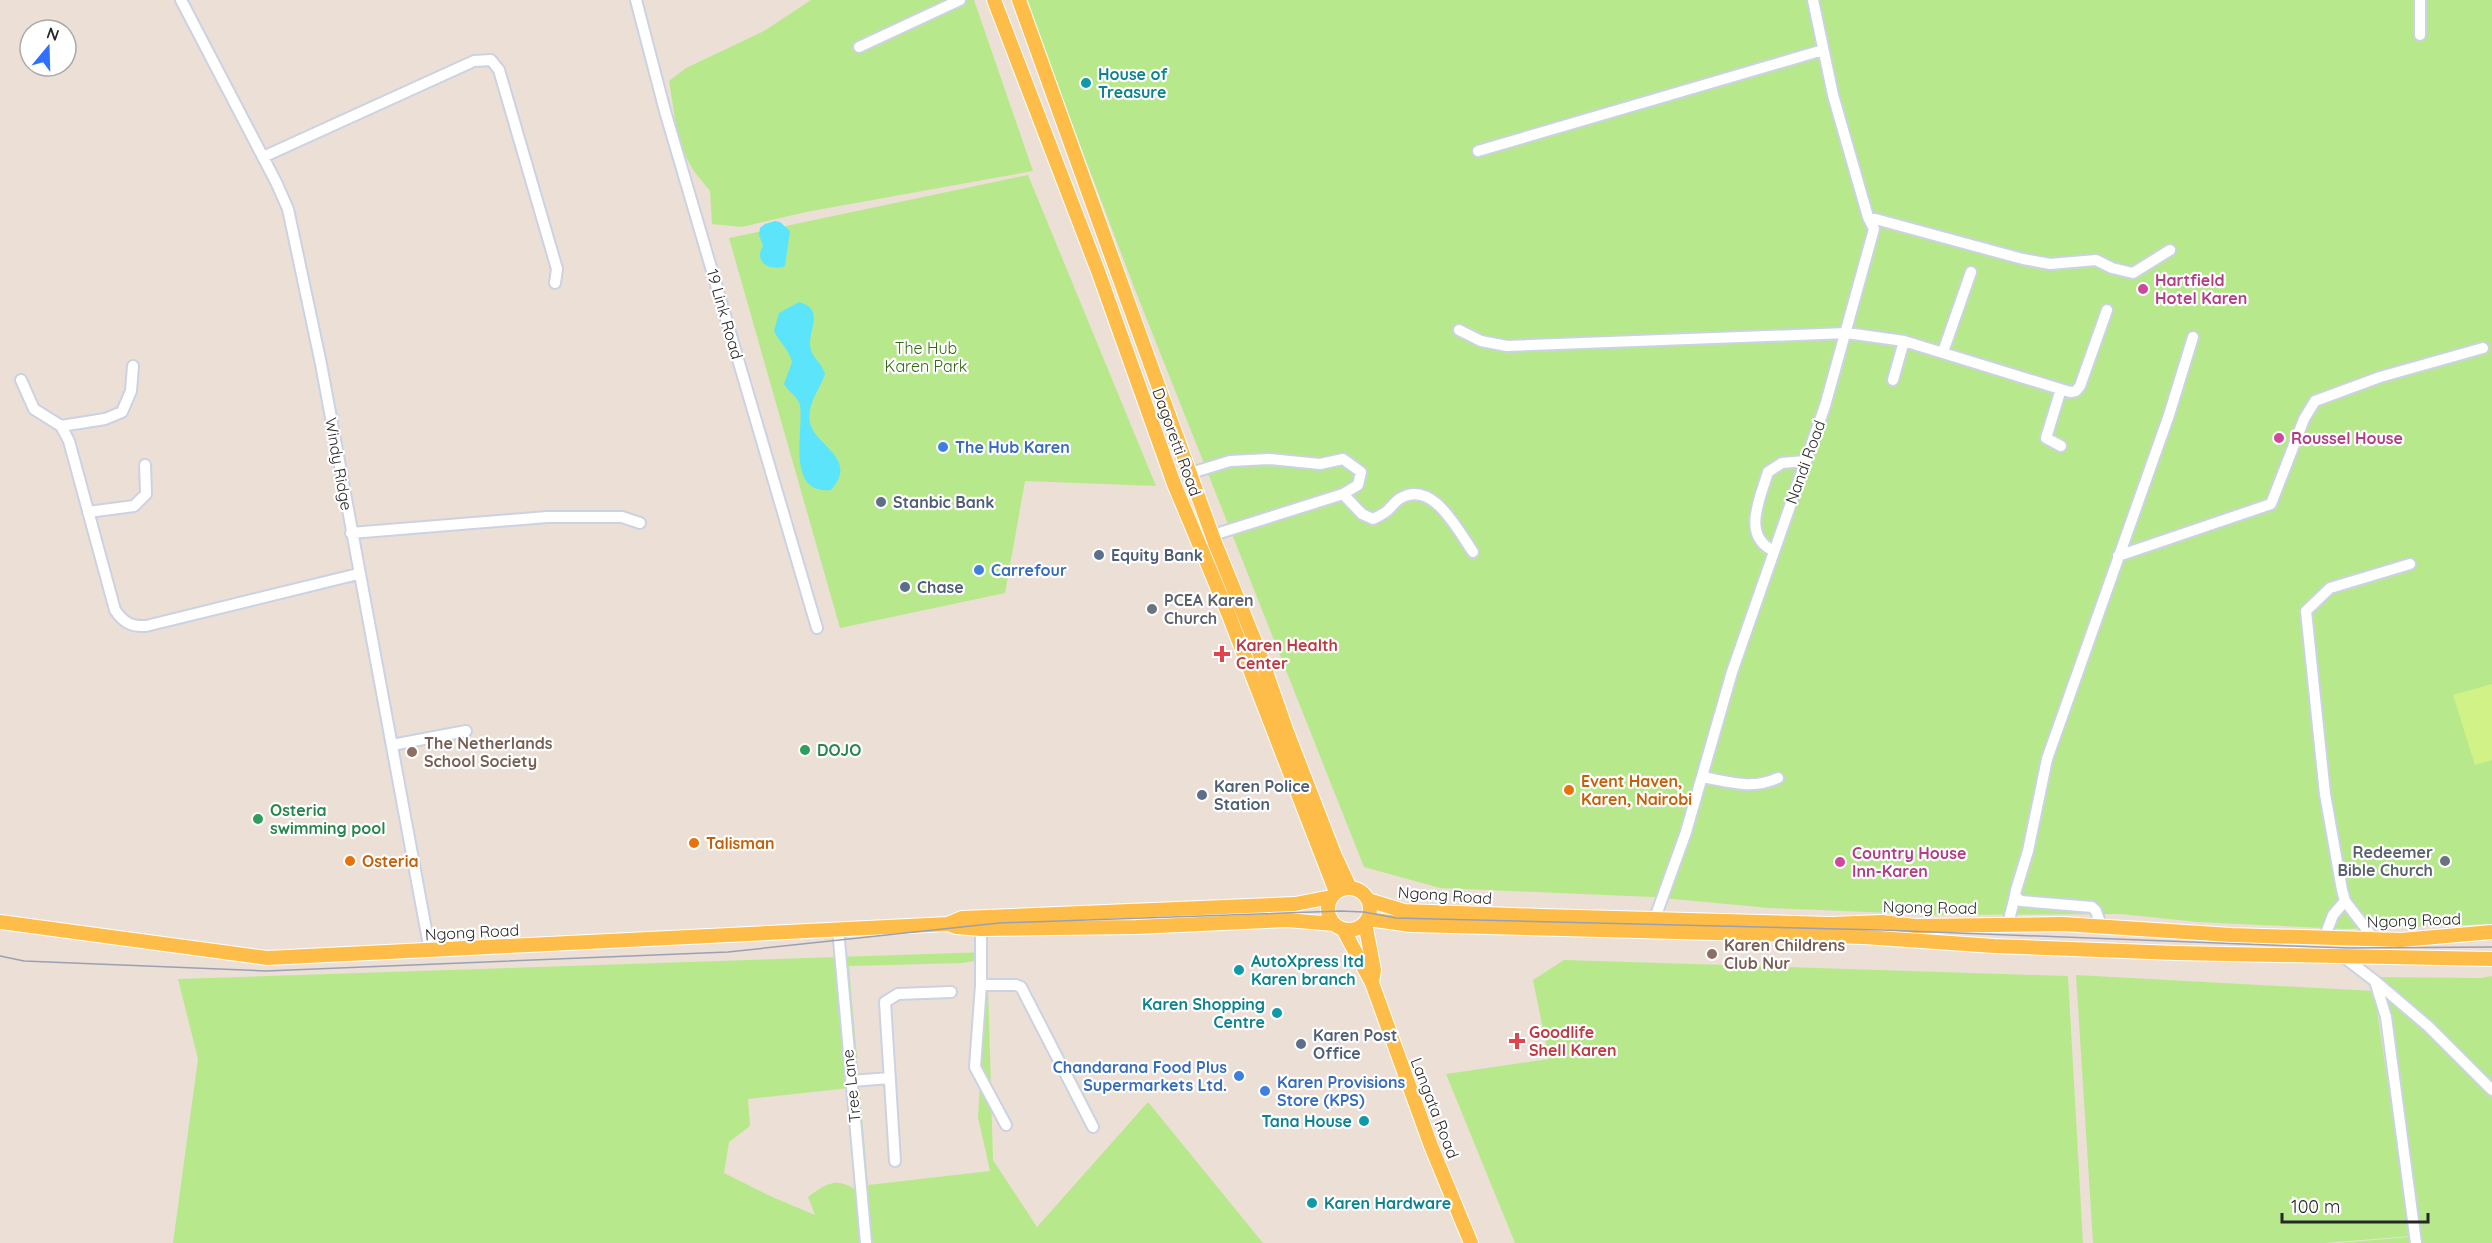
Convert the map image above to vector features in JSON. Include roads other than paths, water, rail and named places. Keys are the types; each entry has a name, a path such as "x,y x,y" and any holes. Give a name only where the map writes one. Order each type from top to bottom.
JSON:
{"main road":[{"name":"Dagoretti Road","path":"994,0 1098,271 1174,484 1339,892"},
{"name":"Dagoretti Road","path":"1019,0 1213,535 1258,649 1339,892"},
{"path":"1339,892 1362,892 1368,900 1370,911 1367,921 1374,970 1372,983 1328,911 1339,892"},
{"name":"Ngong Road","path":"0,921 257,958 948,924 962,918 1294,904 1339,892"},
{"name":"Ngong Road","path":"1368,900 1404,911 1830,924 1882,922 1915,926 2008,924 2101,926 2231,934 2374,939 2419,939 2492,932"},
{"path":"1082,914 1083,928"},
{"name":"Ngong Road","path":"948,924 981,929 1083,928 1287,920 1339,926"},
{"path":"1339,926 1353,930 1367,921"},
{"name":"Ngong Road","path":"1367,921 1411,925 1914,939 1994,946 2268,956 2492,959"},
{"name":"Langata Road","path":"1372,983 1431,1146 1471,1243"}],"street":[{"name":"Windy Ridge","path":"181,0 288,209 321,364 358,574 430,951"},
{"name":"19 Link Road","path":"636,0 668,123 817,628"},
{"path":"859,47 960,0"},
{"name":"Nandi Road","path":"1655,918 1686,832 1732,672 1805,461 1846,333 1874,229 1868,217 1833,95 1813,0"},
{"path":"2420,0 2420,35"},
{"path":"1478,151 1823,50"},
{"path":"263,158 474,61 491,60 499,70 557,269 555,283"},
{"path":"1868,217 1977,248 2050,264 2096,260 2112,268 2133,273 2170,250"},
{"path":"1943,352 1971,272"},
{"path":"1459,330 1481,341 1507,346 1846,333 1904,341 2061,389 2076,391 2080,386 2107,310"},
{"path":"2008,924 2028,851 2047,759 2169,415 2193,337"},
{"path":"1893,380 1904,341"},
{"path":"2118,556 2271,504 2304,419 2315,401 2380,377 2483,348"},
{"path":"61,426 105,419 122,412 131,391 133,366"},
{"path":"21,380 34,409 61,426 69,441 115,610 126,623 136,627 358,574"},
{"path":"2061,389 2046,438 2061,446"},
{"path":"1191,472 1230,461 1269,459 1320,464 1343,459 1361,472 1358,485 1343,494 1213,535"},
{"path":"1774,551 1764,547 1755,535 1753,526 1768,472 1782,463 1805,461"},
{"path":"88,512 134,506 146,494 146,465"},
{"path":"1343,494 1362,514 1373,519 1387,512 1398,500 1415,493 1426,495 1436,501 1473,552"},
{"path":"351,533 547,517 622,517 640,522"},
{"path":"2374,939 2345,901 2325,794 2306,611 2330,588 2410,564"},
{"path":"392,745 466,730"},
{"path":"1702,777 1747,786 1765,784 1778,778"},
{"path":"2015,896 2028,903 2092,907 2096,911 2101,926"},
{"path":"2325,936 2333,915 2345,901"},
{"name":"Tree Lane","path":"838,929 866,1243"},
{"path":"981,929 981,985 975,1067 1006,1125"},
{"path":"2345,958 2428,1026 2492,1090"},
{"path":"2375,981 2386,1017 2416,1243"},
{"path":"981,985 1021,987 1093,1127"},
{"path":"895,1161 885,1002 898,993 951,992"},
{"path":"851,1081 890,1078"}],"water":[{"path":"775,221 780,222 790,231 785,266 779,268 769,267 760,257 763,246 759,235 760,228"},
{"path":"799,302 808,306 812,311 814,317 810,345 812,353 825,374 809,416 814,431 838,461 840,469 838,479 831,490 817,489 807,482 802,472 799,444 800,406 798,400 784,384 792,362 789,353 774,331 779,313"}],"tram line":[{"path":"0,956 24,961 266,971 728,952 999,923 1341,911 1364,912 1396,918 1882,930 2347,948 2492,947"}],"place":[{"name":"House of Treasure","path":"1086,83"},
{"name":"Hartfield Hotel Karen","path":"2143,289"},
{"name":"Roussel House","path":"2279,438"},
{"name":"The Hub Karen","path":"943,447"},
{"name":"Stanbic Bank","path":"881,502"},
{"name":"Equity Bank","path":"1099,555"},
{"name":"Carrefour","path":"979,570"},
{"name":"Chase","path":"905,587"},
{"name":"PCEA Karen Church","path":"1152,609"},
{"name":"Karen Health Center","path":"1222,654"},
{"name":"DOJO","path":"805,750"},
{"name":"The Netherlands School Society","path":"412,752"},
{"name":"Event Haven, Karen, Nairobi","path":"1569,790"},
{"name":"Karen Police Station","path":"1202,795"},
{"name":"Osteria swimming pool","path":"258,819"},
{"name":"Talisman","path":"694,843"},
{"name":"Osteria","path":"350,861"},
{"name":"Redeemer Bible Church","path":"2445,861"},
{"name":"Country House Inn-Karen","path":"1840,862"},
{"name":"Karen Childrens Club Nur","path":"1712,954"},
{"name":"AutoXpress ltd Karen branch","path":"1239,970"},
{"name":"Karen Shopping Centre","path":"1277,1013"},
{"name":"Goodlife Shell Karen","path":"1517,1041"},
{"name":"Karen Post Office","path":"1301,1044"},
{"name":"Chandarana Food Plus Supermarkets Ltd.","path":"1239,1076"},
{"name":"Karen Provisions Store (KPS)","path":"1265,1091"},
{"name":"Tana House","path":"1364,1121"},
{"name":"Karen Hardware","path":"1312,1203"}],"park label":[{"name":"The Hub Karen Park","path":"926,357"}]}
